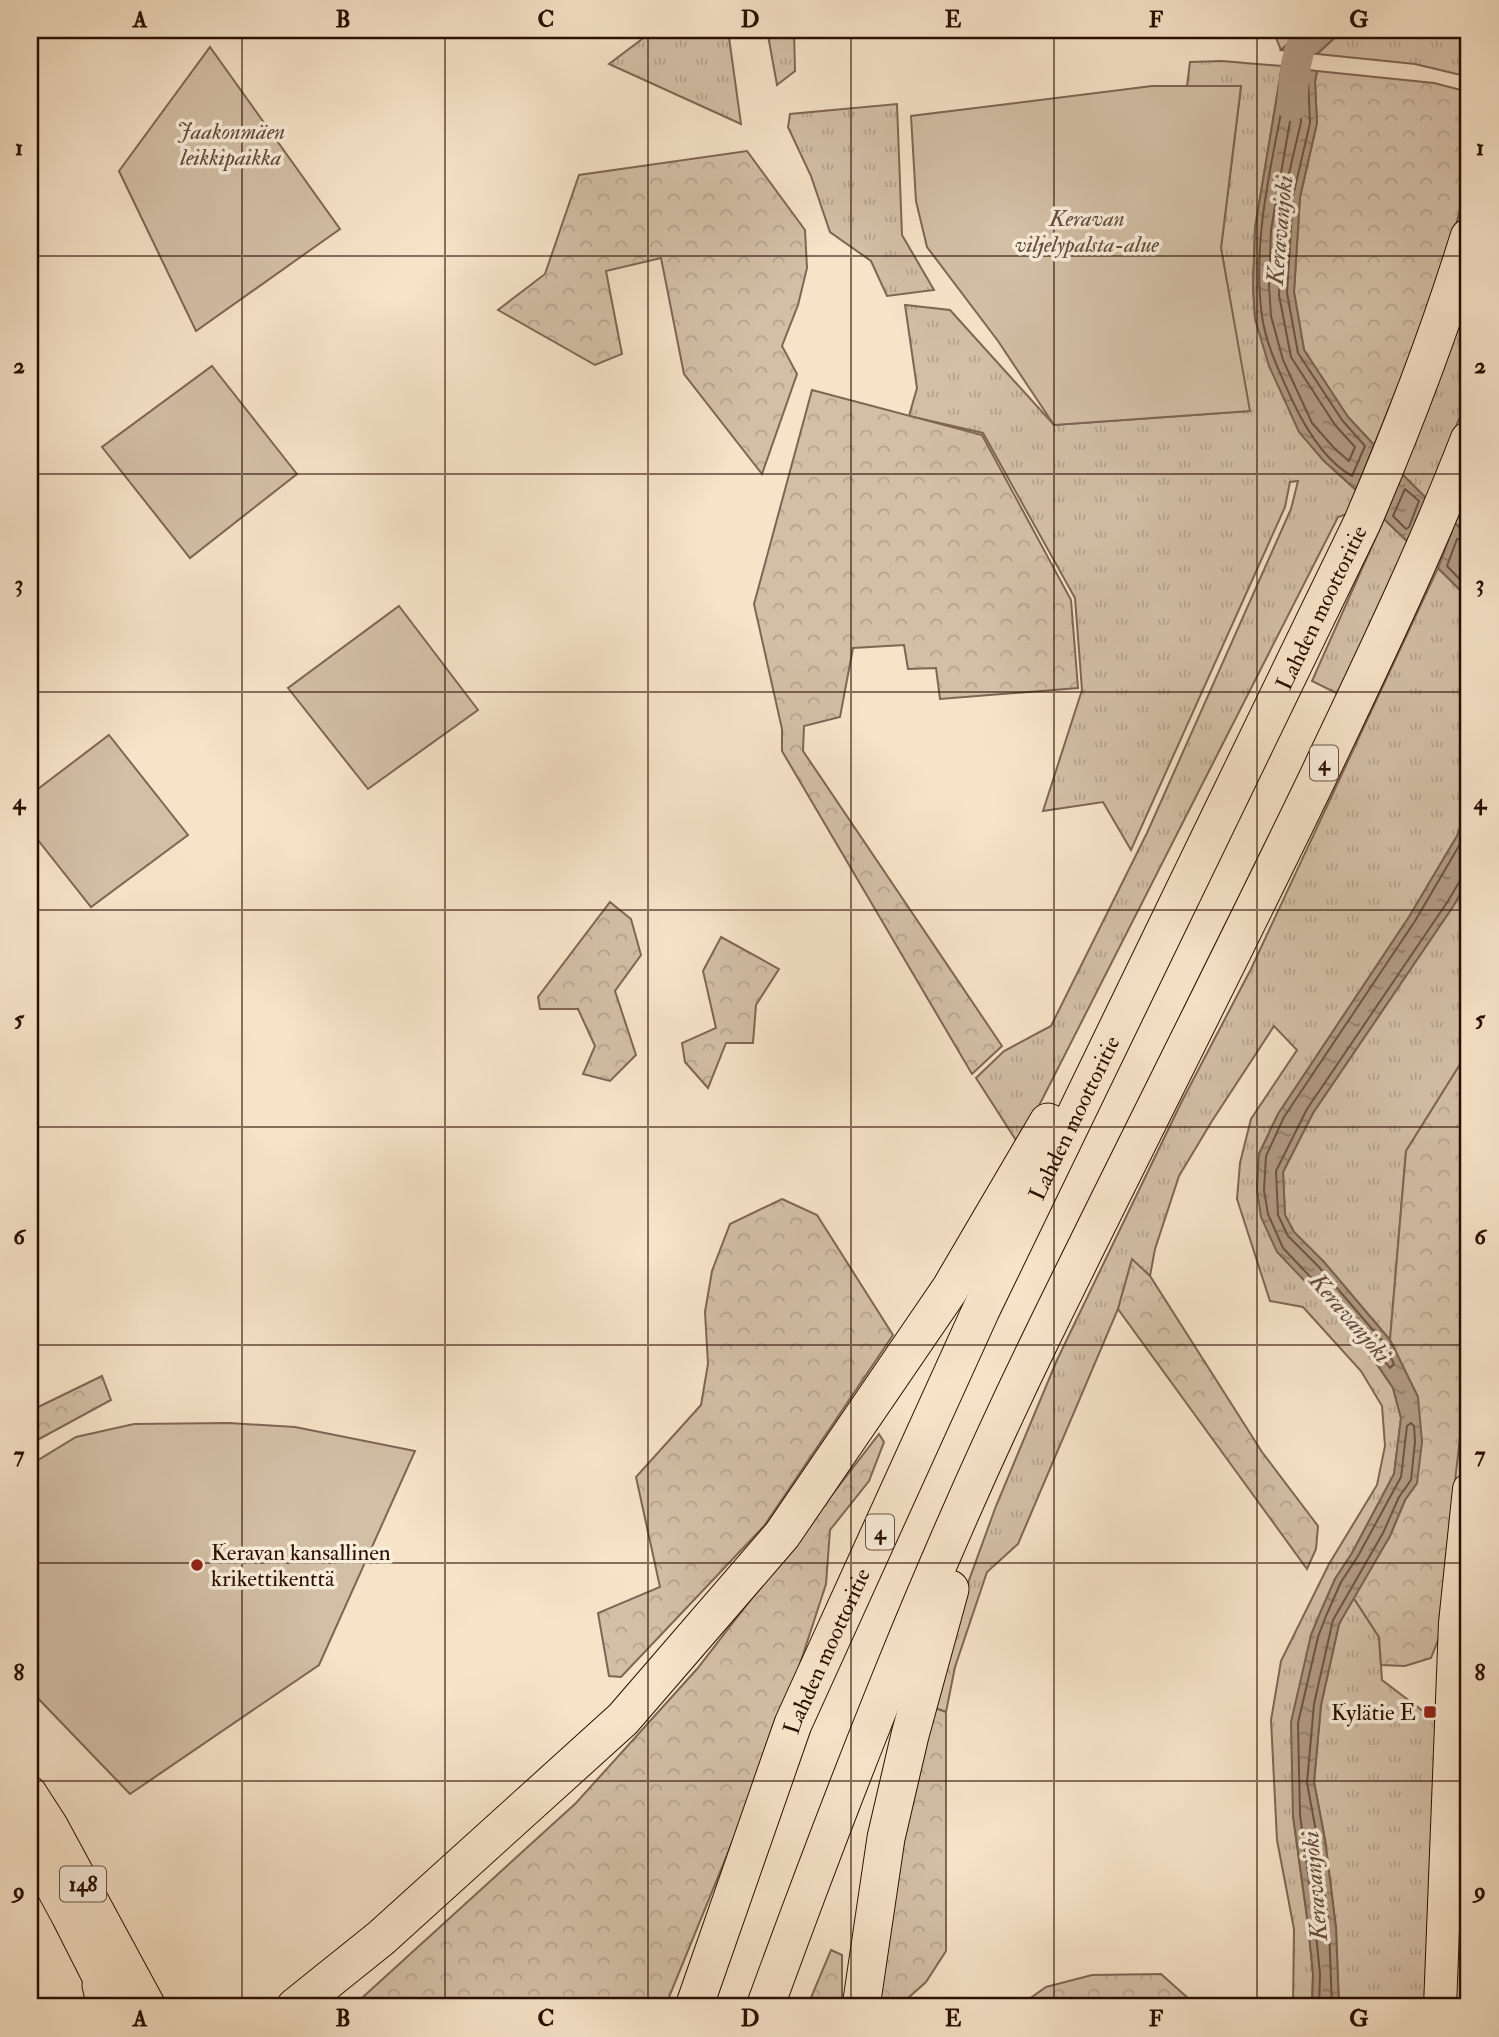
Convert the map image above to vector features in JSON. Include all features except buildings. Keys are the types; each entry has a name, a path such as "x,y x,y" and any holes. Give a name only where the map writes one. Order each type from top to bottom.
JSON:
{"highway":[{"name":"Lahden moottoritie","path":"694,2007 793,1724 981,1310 1362,523 1395,445 1454,287 1469,237"},
{"name":"4","path":"765,2007 817,1864 919,1610 994,1437 1279,858 1415,574 1469,440"},
{"path":"295,2007 381,1938 623,1719 782,1535 950,1289 1043,1127 1096,1069"},
{"path":"861,2007 886,1838 910,1735 994,1437"}],"main road":[{"path":"1440,2007 1455,1623 1469,1489"},
{"name":"148","path":"30,1792 52,1826 150,2007"},
{"name":"148","path":"30,1847 68,1917 107,2000"}],"green space":[{"path":"654,30 728,30 741,124 609,64"},
{"path":"767,30 794,30 795,71 777,85"},
{"path":"1273,30 1299,30 1281,50"},
{"path":"1343,30 1469,30 1469,77 1415,64 1317,54"},
{"name":"Jaakonmäen leikkipaikka","path":"210,47 340,229 196,331 119,171"},
{"path":"1222,61 1282,66 1255,228 1255,319 1323,460 1356,490 1347,514 1338,517 1019,1145 976,1078 1004,1051 1051,1026 1147,833 1291,509 1298,481 1290,482 1285,507 1131,850 1103,802 1043,811 1082,690 1075,598 983,433 909,416 917,388 905,305 950,310 1054,425 1249,411 1221,248 1241,87 1187,86 1190,62"},
{"path":"1317,71 1434,83 1469,92 1469,178 1441,279 1374,445 1348,417 1304,350 1294,292 1300,197 1317,123"},
{"name":"Keravan viljelypalsta-alue","path":"1152,86 1241,86 1221,248 1250,411 1054,425 998,341 927,247 916,201 911,116"},
{"path":"897,104 902,235 934,290 887,296 871,261 830,232 811,176 788,127 790,114"},
{"path":"747,151 805,230 807,268 798,305 782,346 797,374 762,474 684,374 661,258 606,271 622,354 595,365 498,310 545,274 579,175"},
{"path":"1469,276 1469,394 1427,499 1402,474"},
{"path":"212,366 297,474 190,558 102,447"},
{"path":"812,390 982,435 1071,600 1078,688 940,699 936,668 908,669 904,645 853,648 840,717 804,726 803,751 1002,1046 972,1074 782,751 782,729 754,604"},
{"path":"1469,488 1469,537 1455,523"},
{"path":"1384,519 1410,544 1346,698 1312,681"},
{"path":"1438,568 1469,599 1469,803 1457,836 1409,917 1278,1114 1259,1154 1257,1190 1393,1388 1401,1418 1394,1474 1335,1579 1311,1635 1293,1816 1313,1974 1312,2007 1293,2007 1294,1929 1277,1840 1271,1720 1281,1661 1329,1564 1377,1485 1385,1446 1382,1406 1361,1371 1303,1307 1270,1301 1237,1199 1240,1163 1251,1119 1297,1050 1274,1026 1179,1176 1155,1249 1150,1276 1132,1260 1118,1309 1018,1544 987,1572 955,1667 946,1712 924,1704 996,1506 1057,1360 1181,1103 1251,969"},
{"path":"399,606 478,710 368,789 288,688"},
{"path":"109,735 188,835 91,907 30,830 30,795"},
{"path":"1469,878 1469,1050 1406,1151 1390,1340 1324,1262 1294,1232 1285,1215 1283,1172 1313,1113 1454,905"},
{"path":"610,902 631,919 641,955 615,991 636,1055 610,1081 583,1074 595,1046 578,1009 540,1009 538,997"},
{"path":"721,937 779,969 756,1005 753,1043 726,1043 708,1088 685,1062 682,1043 716,1028 703,971"},
{"path":"1469,1050 1469,1359 1446,1560 1442,1630 1431,1658 1405,1666 1381,1665 1379,1637 1353,1597 1390,1536 1405,1500 1417,1483 1418,1397 1390,1340 1406,1151"},
{"path":"782,1199 817,1215 893,1335 764,1526 621,1677 609,1676 598,1613 660,1587 636,1477 701,1405 708,1364 705,1312 712,1271 730,1224"},
{"path":"1132,1259 1150,1276 1262,1452 1318,1526 1316,1549 1307,1569 1118,1309"},
{"path":"102,1376 111,1400 30,1444 30,1411"},
{"name":"Keravan kansallinen krikettikenttä","path":"229,1423 295,1427 415,1451 319,1665 130,1794 30,1690 30,1465 76,1437 134,1424"},
{"path":"879,1434 884,1442 869,1481 830,1530 826,1584 780,1725 665,2007 352,2007 576,1803 697,1669"},
{"path":"1353,1597 1379,1637 1382,1680 1436,1721 1427,2007 1339,2007 1336,1928 1325,1840 1314,1782 1321,1705 1339,1624"},
{"path":"924,1704 946,1712 946,1951 926,1982 907,1999 907,2007 873,2007"},
{"path":"831,1950 842,1955 842,2007 807,2007"},
{"path":"1161,1974 1198,2007 1018,2007 1046,1987 1092,1975"}],"water":[{"path":"1299,30 1343,30 1317,54 1281,50"},
{"path":"1282,66 1317,71 1317,123 1300,197 1294,292 1304,350 1348,417 1374,445 1356,490 1323,460 1299,432 1269,366 1255,319 1255,228"},
{"path":"1402,474 1427,499 1410,544 1384,519"},
{"path":"1455,523 1469,537 1469,599 1438,568"},
{"path":"1469,803 1469,878 1454,905 1313,1113 1283,1172 1285,1215 1294,1232 1324,1262 1390,1340 1418,1397 1422,1442 1417,1483 1405,1500 1390,1536 1339,1624 1321,1705 1314,1782 1325,1840 1336,1928 1339,2006 1312,2007 1313,1974 1293,1816 1291,1722 1311,1635 1320,1613 1335,1579 1394,1474 1401,1418 1393,1388 1373,1358 1350,1328 1277,1252 1261,1217 1257,1190 1259,1154 1278,1114 1409,917 1457,836"}],"waterway":[{"name":"Keravanjoki","path":"1292,106 1298,56 1310,30"}],"place":[{"name":"Keravan kansallinen krikettikenttä","path":"197,1565"},
{"name":"Kylätie E","path":"1430,1712"}]}
